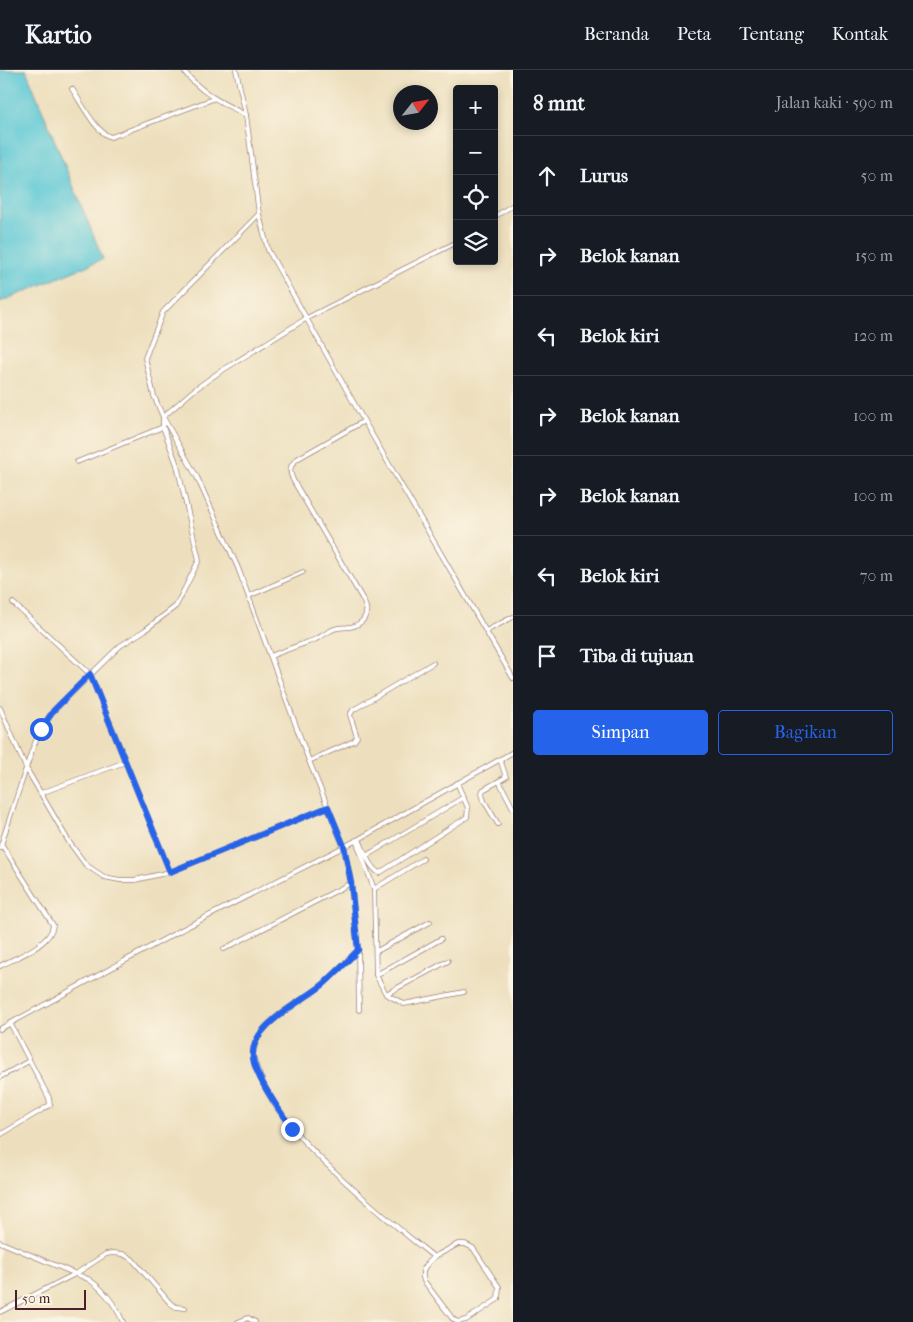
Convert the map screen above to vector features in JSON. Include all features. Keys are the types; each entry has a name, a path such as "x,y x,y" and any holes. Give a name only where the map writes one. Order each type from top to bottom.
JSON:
{"lane":[{"path":"183,70 200,89 246,115"},
{"path":"236,70 246,115 258,214 268,250 364,421 513,678"},
{"path":"72,89 104,135 111,137 213,98"},
{"path":"498,214 513,205"},
{"path":"258,214 163,312 145,358 154,396 162,417 197,477 238,568 309,762 344,846 351,883 358,950 359,1010"},
{"path":"162,417 218,373 307,318 453,244"},
{"path":"0,966 46,940 52,931 53,925 1,846 26,768 41,729 54,710 120,646 145,630 176,606 199,560 177,465 162,417"},
{"path":"271,656 306,641 314,640 337,628 356,626 366,614 366,607 362,598 292,480 290,472 292,464 297,459 364,421"},
{"path":"77,462 164,427"},
{"path":"249,596 303,572"},
{"path":"13,603 90,674 170,872"},
{"path":"486,631 513,617"},
{"path":"309,762 354,741 357,737 350,716 353,710 434,663"},
{"path":"0,708 26,768 69,842 86,865 104,876 120,880 135,880 170,872 328,807"},
{"path":"0,1029 183,929 357,839 513,752"},
{"path":"498,824 484,801 482,793 506,777 500,759"},
{"path":"41,793 125,762"},
{"path":"499,781 513,808"},
{"path":"357,839 374,870 379,873 381,872 465,819 468,814 464,797 457,783"},
{"path":"366,856 464,797"},
{"path":"357,839 374,889 377,952 376,975 386,994 404,1004 464,992"},
{"path":"374,889 423,859"},
{"path":"224,949 351,883"},
{"path":"377,952 430,922"},
{"path":"376,975 441,939"},
{"path":"358,950 324,984 272,1021 260,1034 254,1045 253,1059 274,1103 292,1129 376,1211 434,1257"},
{"path":"386,994 448,962"},
{"path":"0,1135 50,1105 49,1098 10,1023"},
{"path":"0,1077 29,1060"},
{"path":"0,1242 76,1273 101,1288 118,1311 123,1322"},
{"path":"458,1244 465,1244 474,1248 499,1287 498,1299 466,1320 460,1322 454,1320 422,1276 424,1267 434,1257 458,1244"},
{"path":"0,1312 76,1273 106,1254 113,1253 123,1254 132,1258 170,1303 176,1307 185,1308"},
{"path":"238,1322 248,1318 255,1322"}],"water":[{"path":"0,70 26,70 103,259 0,302"}],"route":[{"path":"41,729 54,710 90,674 170,872 328,807 344,846 351,883 358,950 324,984 272,1021 260,1034 254,1045 253,1059 262,1081 292,1129"}]}
